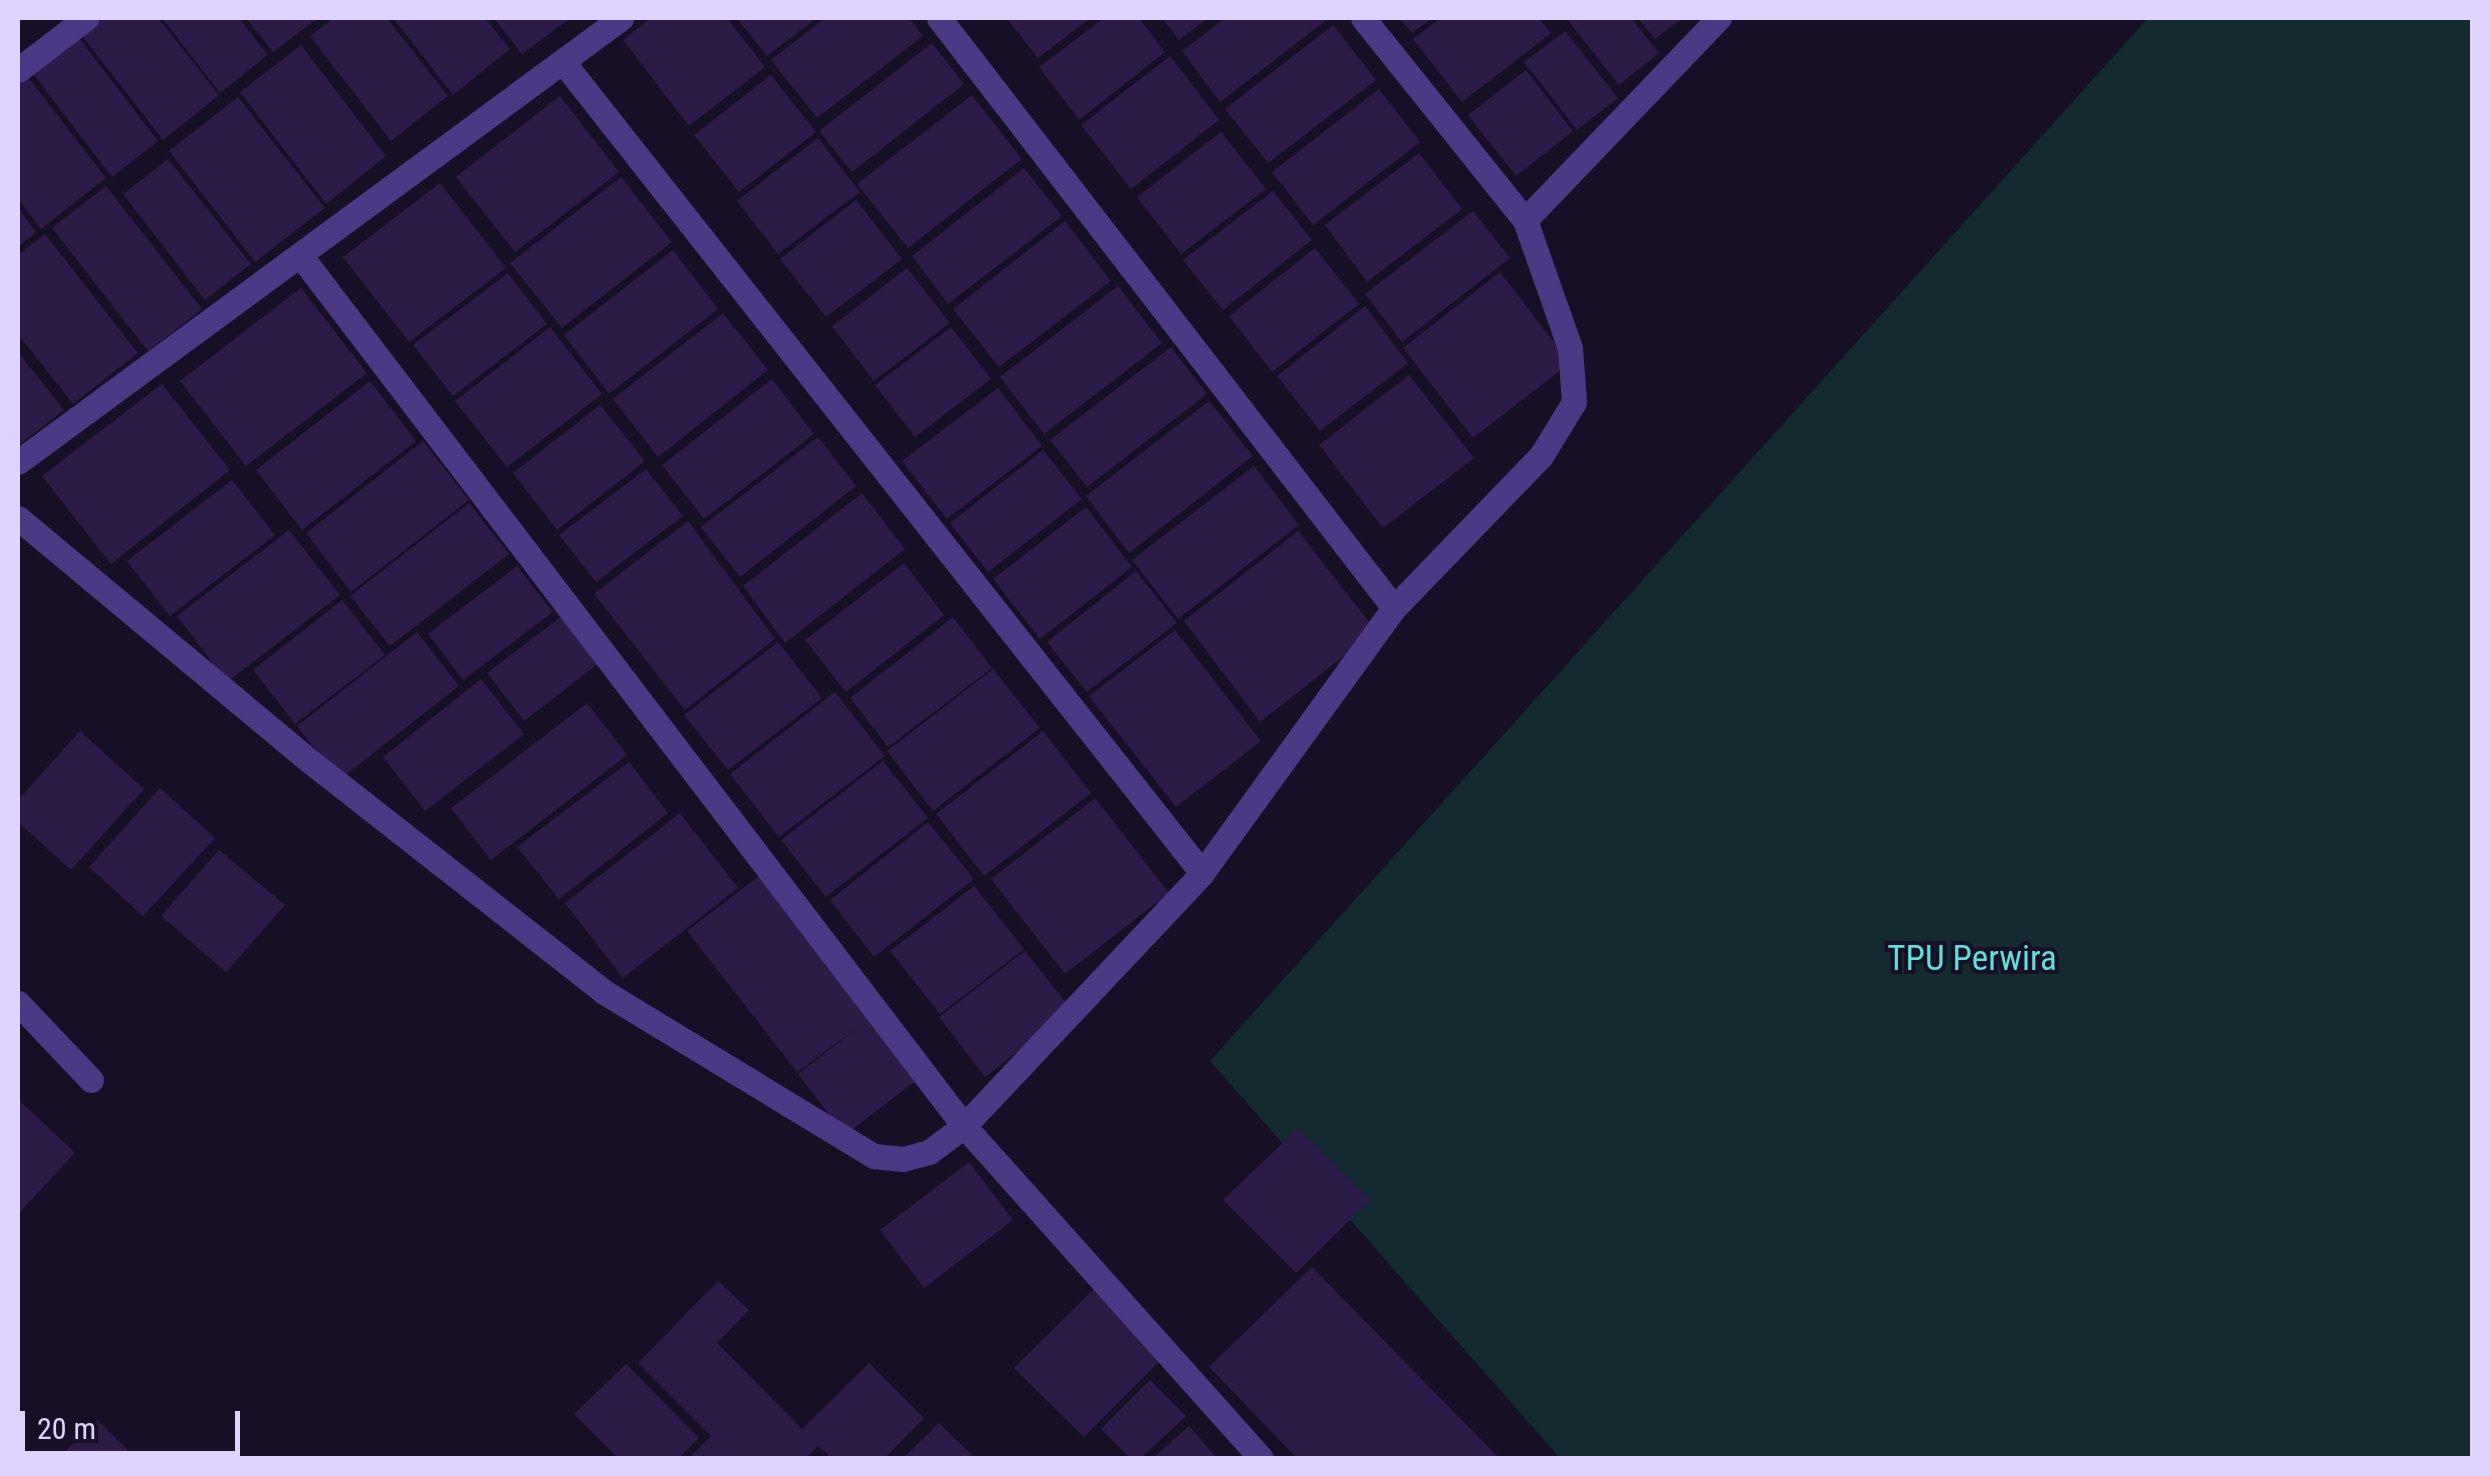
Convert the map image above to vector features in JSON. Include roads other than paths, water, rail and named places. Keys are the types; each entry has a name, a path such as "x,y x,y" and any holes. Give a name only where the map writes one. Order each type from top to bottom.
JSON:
{"street":[{"path":"18,70 86,18"},
{"path":"18,462 621,18"},
{"path":"938,18 1394,608"},
{"path":"18,518 302,755 604,992 874,1156 903,1159 928,1152 964,1126 1202,873 1394,608 1541,456 1574,402 1570,348 1525,220 1364,18"},
{"path":"1525,220 1719,18"},
{"path":"562,62 1202,873"},
{"path":"300,255 964,1126 1261,1458"},
{"path":"18,1003 91,1080"}],"park label":[{"name":"TPU Perwira","path":"1972,959"}]}
